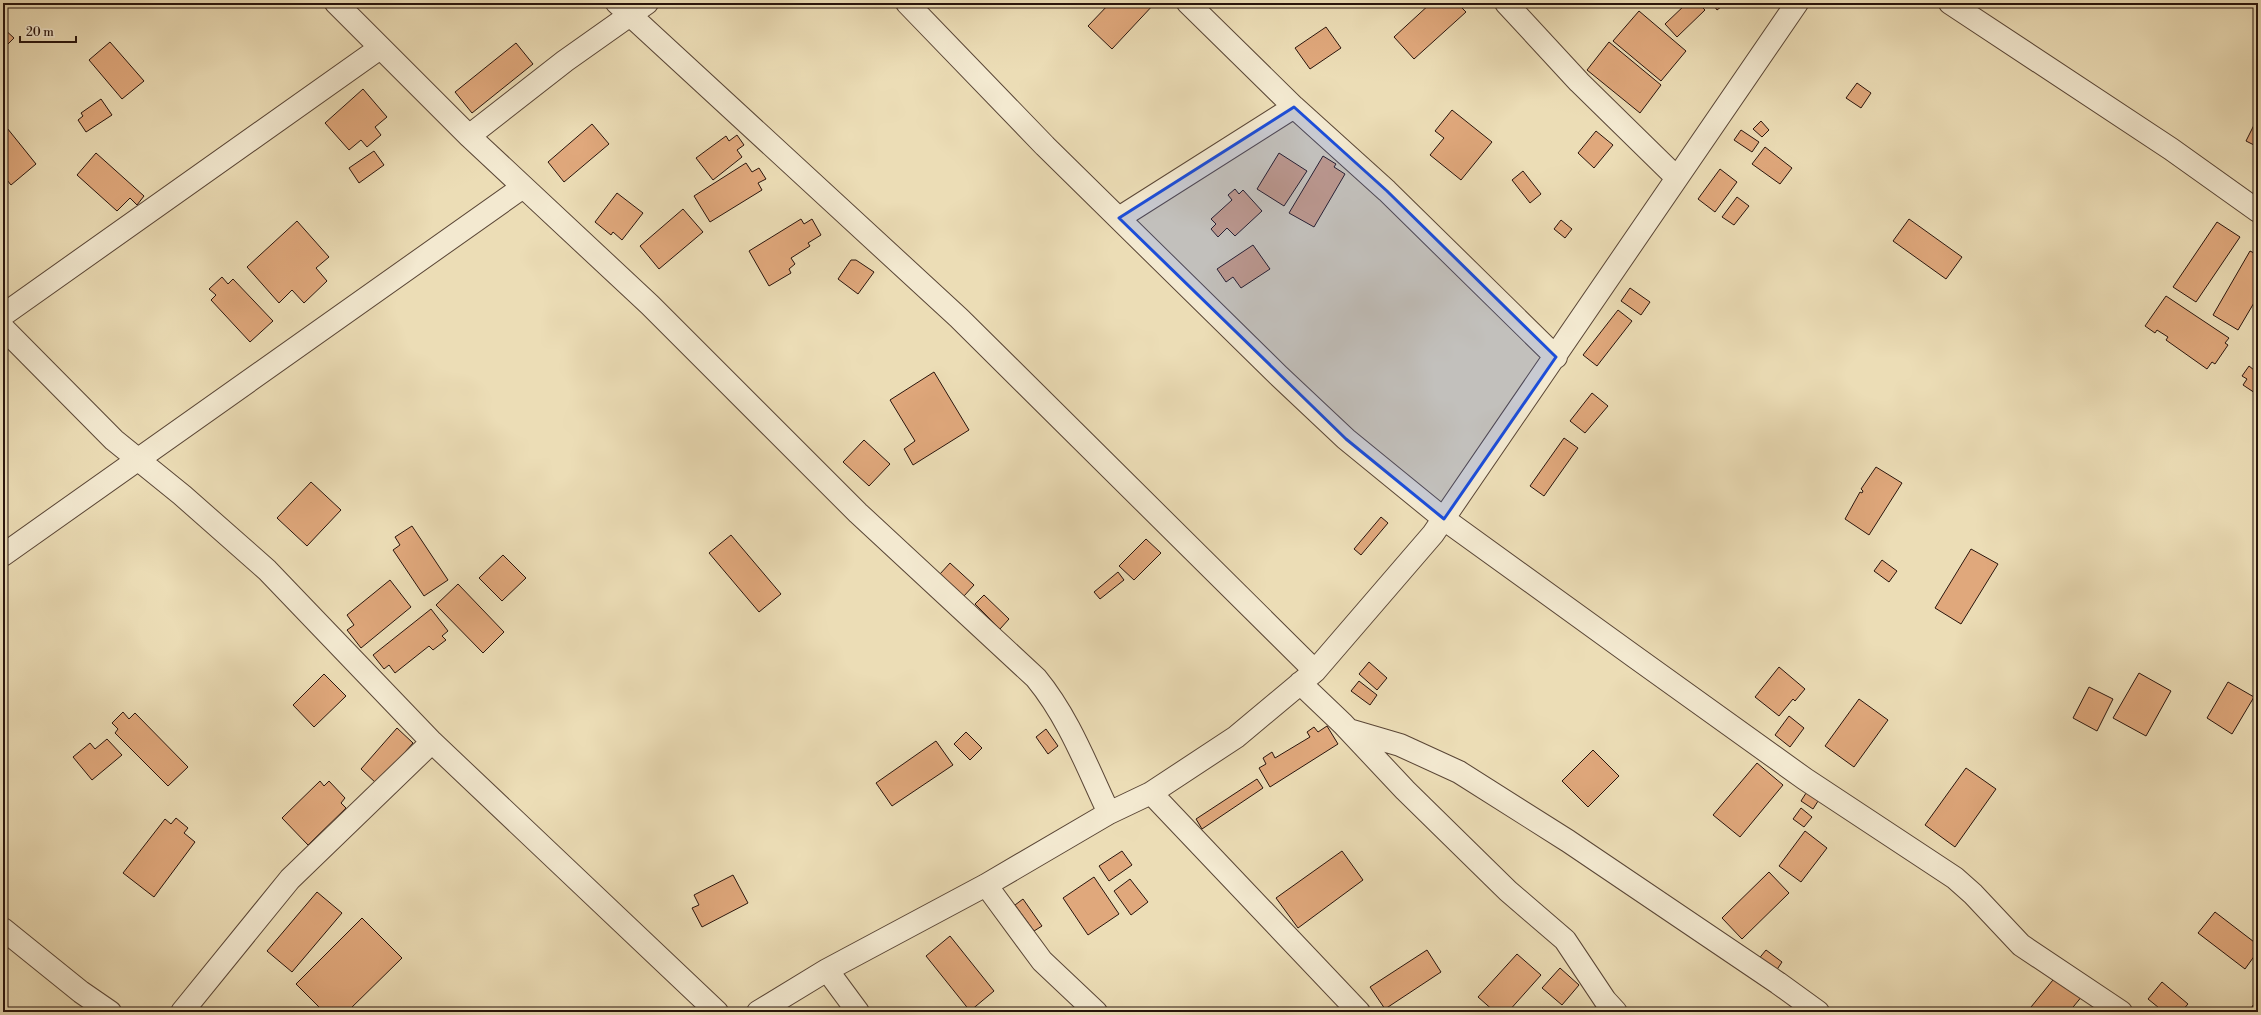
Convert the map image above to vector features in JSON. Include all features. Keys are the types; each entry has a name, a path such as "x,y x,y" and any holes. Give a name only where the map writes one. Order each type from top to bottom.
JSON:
{"street":[{"path":"336,3 468,136 650,305 858,513 1036,678 1052,697 1066,721 1109,813"},
{"path":"468,136 565,61 622,9 646,3"},
{"path":"907,3 1045,146 1278,375 1346,439 1444,519 1805,779 1955,878 1973,894 2021,945 2121,1012"},
{"path":"1188,3 1294,107 1387,191 1556,357"},
{"path":"1506,3 1579,82 1677,178"},
{"path":"1950,3 2171,149 2258,211"},
{"path":"758,1012 827,970 986,885 1109,813 1151,793 1236,737 1307,677 1433,534 1444,519 1677,178 1790,6"},
{"path":"622,9 733,109 959,318 1307,677 1349,730 1405,790 1508,891 1565,940 1605,1000 1616,1012"},
{"path":"3,315 380,48"},
{"path":"1119,218 1294,107"},
{"path":"3,555 523,187"},
{"path":"3,328 65,393 114,440 182,495 267,570 432,742 717,1012"},
{"path":"1349,730 1400,745 1459,772 1568,841 1778,983 1818,1012"},
{"path":"182,1012 290,879 432,742"},
{"path":"1151,793 1359,1012"},
{"path":"986,885 1042,961 1096,1012"},
{"path":"3,929 81,992 110,1012"},
{"path":"827,970 858,1012"}],"highlighted area":[{"path":"1294,107 1387,191 1556,357 1444,519 1346,439 1119,218"}],"building":[{"path":"1110,3 1155,3 1112,49 1088,26"},
{"path":"1431,3 1457,3 1466,12 1414,59 1394,37"},
{"path":"1687,3 1698,3 1705,10 1677,37 1665,24"},
{"path":"1712,3 1726,3 1717,10"},
{"path":"1639,11 1686,51 1661,81 1613,41"},
{"path":"1326,27 1341,48 1310,69 1295,48"},
{"path":"3,28 14,38 3,49"},
{"path":"110,42 144,81 122,99 89,60"},
{"path":"1609,42 1661,85 1640,113 1587,70"},
{"path":"516,43 533,64 472,113 455,92"},
{"path":"1857,83 1871,93 1861,108 1846,98"},
{"path":"363,89 387,117 375,127 381,135 367,147 361,140 349,150 325,123"},
{"path":"101,99 112,115 86,132 78,120 83,116 81,113"},
{"path":"1452,110 1492,142 1461,180 1430,155 1444,138 1435,131"},
{"path":"2258,117 2258,147 2246,141"},
{"path":"1761,121 1769,130 1762,137 1753,129"},
{"path":"3,123 36,164 11,185 3,175"},
{"path":"592,124 609,144 564,182 548,162"},
{"path":"1741,130 1759,142 1752,152 1734,140"},
{"path":"1596,131 1613,145 1594,168 1578,153"},
{"path":"737,135 744,145 737,150 742,157 713,180 696,158 726,136 729,141"},
{"path":"1765,147 1792,168 1780,184 1752,164"},
{"path":"374,151 384,165 359,183 349,168"},
{"path":"96,153 144,196 137,205 130,198 117,211 77,175"},
{"path":"1279,153 1307,171 1284,206 1257,189"},
{"path":"1323,156 1336,164 1334,167 1345,174 1314,227 1289,213"},
{"path":"746,163 752,172 759,168 766,179 758,183 762,190 710,222 694,196"},
{"path":"1720,169 1737,182 1715,212 1698,199"},
{"path":"1523,171 1541,194 1530,203 1512,180"},
{"path":"1235,189 1239,194 1243,190 1262,211 1235,236 1227,228 1218,237 1211,229 1216,224 1211,219 1232,200 1228,195"},
{"path":"617,193 643,213 622,240 613,232 611,235 595,222"},
{"path":"1737,197 1749,206 1734,225 1722,217"},
{"path":"683,209 703,232 659,269 640,246"},
{"path":"801,219 804,224 812,219 821,235 808,243 810,246 791,258 795,264 789,269 791,273 769,286 749,251"},
{"path":"1909,219 1962,257 1946,279 1893,241"},
{"path":"1561,220 1572,229 1565,238 1554,229"},
{"path":"297,221 329,257 316,268 327,281 304,303 292,290 279,303 247,267"},
{"path":"2217,222 2240,237 2196,302 2173,287"},
{"path":"1253,245 1270,269 1241,288 1233,277 1226,282 1217,269"},
{"path":"2250,251 2258,255 2258,296 2238,330 2213,315"},
{"path":"851,260 856,260 874,272 858,294 838,279"},
{"path":"222,277 228,284 233,279 273,321 250,342 211,300 216,295 209,289"},
{"path":"1630,288 1650,302 1641,315 1621,301"},
{"path":"2166,296 2229,338 2225,343 2228,345 2215,364 2212,362 2207,369 2166,340 2168,337 2157,330 2155,333 2145,326"},
{"path":"1618,310 1632,321 1597,366 1583,355"},
{"path":"2258,364 2258,395 2243,385 2247,379 2242,376 2249,366 2254,370"},
{"path":"934,372 969,430 913,465 904,449 915,441 890,400"},
{"path":"1592,393 1608,406 1585,433 1570,421"},
{"path":"1564,438 1578,448 1544,496 1530,486"},
{"path":"864,440 890,464 869,486 843,462"},
{"path":"1876,467 1902,483 1869,535 1845,519 1860,492 1862,493 1863,491 1861,489"},
{"path":"311,482 341,510 307,546 277,518"},
{"path":"1381,517 1388,523 1361,555 1354,549"},
{"path":"412,526 448,580 424,596 393,550 400,545 395,537"},
{"path":"731,535 781,594 759,612 709,553"},
{"path":"1146,539 1161,553 1134,580 1119,566"},
{"path":"1971,549 1998,564 1961,624 1935,608"},
{"path":"503,555 526,578 502,601 479,578"},
{"path":"1882,560 1897,571 1889,582 1874,571"},
{"path":"950,563 974,585 964,596 940,574"},
{"path":"1118,572 1124,580 1100,599 1094,592"},
{"path":"390,580 411,607 361,648 347,630 354,625 347,615"},
{"path":"458,584 504,632 483,653 436,605"},
{"path":"984,595 1009,619 1000,629 975,604"},
{"path":"431,609 448,631 442,636 446,640 433,650 429,646 395,673 389,665 384,669 373,655"},
{"path":"1369,662 1387,678 1377,690 1359,674"},
{"path":"1779,667 1805,689 1795,701 1793,699 1779,716 1755,697"},
{"path":"2139,673 2171,691 2146,736 2113,718"},
{"path":"324,674 346,696 314,727 293,705"},
{"path":"1359,681 1377,695 1370,705 1351,691"},
{"path":"2228,682 2254,697 2232,734 2207,718"},
{"path":"2089,687 2113,699 2097,731 2073,718"},
{"path":"1859,699 1888,720 1854,767 1825,746"},
{"path":"123,712 129,719 135,713 188,767 168,786 115,733 118,729 112,723"},
{"path":"1789,716 1804,728 1790,747 1775,735"},
{"path":"1327,726 1338,744 1270,787 1259,768 1266,764 1263,758 1272,752 1275,758 1310,737 1307,732 1314,727 1318,732"},
{"path":"397,728 413,743 377,784 361,769"},
{"path":"1046,729 1058,746 1048,754 1036,737"},
{"path":"966,732 982,748 970,760 954,744"},
{"path":"107,739 122,755 92,780 73,757 90,743 95,749"},
{"path":"936,741 953,765 892,806 876,783"},
{"path":"1593,750 1619,776 1588,807 1562,781"},
{"path":"1757,763 1783,785 1740,837 1713,815"},
{"path":"1966,768 1996,789 1955,847 1925,825"},
{"path":"1257,779 1263,788 1202,829 1196,819"},
{"path":"320,781 324,786 329,781 345,798 341,803 346,808 308,845 282,818"},
{"path":"1808,790 1820,798 1813,809 1801,801"},
{"path":"1801,808 1812,817 1804,827 1793,819"},
{"path":"176,818 188,828 184,833 195,842 154,897 123,873 165,819 171,824"},
{"path":"1805,831 1827,848 1801,882 1779,866"},
{"path":"1122,851 1132,865 1109,881 1099,866"},
{"path":"1342,851 1363,880 1298,928 1276,898"},
{"path":"1769,872 1789,893 1742,939 1722,918"},
{"path":"733,875 748,903 702,927 692,908 699,905 694,895"},
{"path":"1094,877 1119,914 1088,935 1063,898"},
{"path":"1130,879 1148,902 1131,915 1114,891"},
{"path":"317,892 342,913 292,972 267,951"},
{"path":"1023,899 1042,926 1034,931 1015,905"},
{"path":"2215,912 2258,945 2258,951 2245,969 2198,933"},
{"path":"362,918 402,958 347,1012 324,1012 296,984"},
{"path":"950,936 994,991 970,1011 926,956"},
{"path":"1427,950 1441,972 1385,1009 1370,987"},
{"path":"1766,950 1782,962 1774,974 1757,961"},
{"path":"1517,954 1541,975 1508,1012 1495,1012 1478,997"},
{"path":"1560,968 1579,985 1562,1005 1542,988"},
{"path":"2057,975 2083,995 2069,1012 2027,1012"},
{"path":"2162,982 2188,1004 2181,1012 2164,1012 2148,999"},
{"path":"2258,997 2258,1012 2249,1012"}]}
